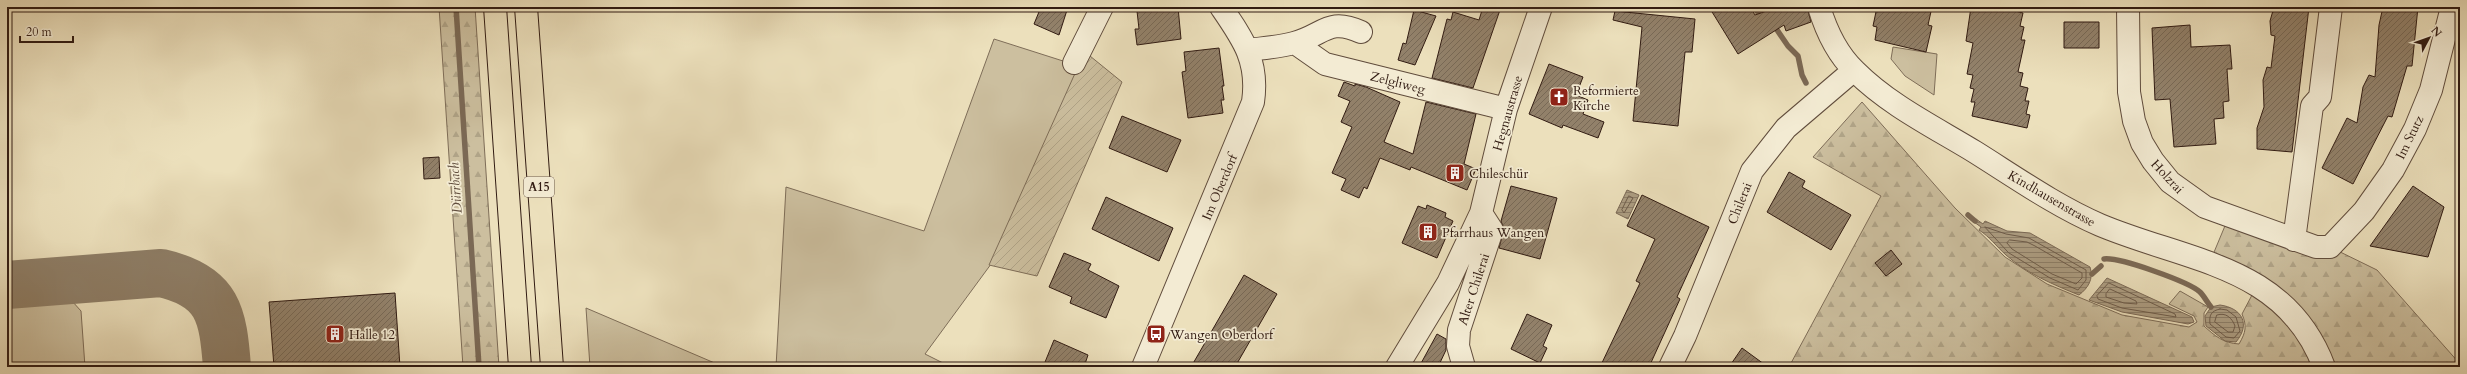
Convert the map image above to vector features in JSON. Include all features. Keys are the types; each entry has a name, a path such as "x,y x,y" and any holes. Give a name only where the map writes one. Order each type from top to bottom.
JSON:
{"highway":[{"name":"A15","path":"494,7 520,367"},
{"name":"A15","path":"526,7 552,367"}],"street":[{"path":"1074,63 1102,7"},
{"name":"Im Oberdorf","path":"1142,367 1253,102 1254,74 1248,50 1242,38 1221,7"},
{"name":"Hegnaustrasse","path":"1397,367 1448,283 1481,213 1506,109 1541,7"},
{"name":"Kindhausenstrasse","path":"1819,7 1834,43 1854,70 1890,100 2077,214 2117,232 2222,267 2253,283 2282,303 2302,324 2317,349 2324,367"},
{"name":"Holzrai","path":"2128,7 2129,92 2134,121 2142,143 2153,162 2170,182 2205,207 2294,240 2316,247 2330,247"},
{"path":"2294,240 2312,106 2320,97 2330,7"},
{"name":"Im Stutz","path":"2330,247 2364,211 2393,170 2415,129 2431,90 2452,7"},
{"path":"1248,50 1295,43 1333,26 1345,24 1361,32"},
{"name":"Zelgliweg","path":"1295,43 1325,64 1506,109"},
{"name":"Chilerai","path":"1670,367 1685,336 1752,171 1786,128 1854,70"},
{"name":"Alter Chilerai","path":"1464,367 1458,346 1459,330 1492,230 1481,213"}],"green space":[{"path":"439,7 475,7 499,367 463,367"},
{"path":"994,39 1085,68 1008,241 925,354 951,367 776,367 786,187 924,231"},
{"path":"1893,47 1937,54 1934,95 1905,76 1891,59"},
{"path":"1090,56 1122,82 1037,276 989,265 1081,60"},
{"path":"1862,102 1955,208 2005,257 2047,284 2122,315 2189,327 2197,322 2194,316 2169,304 2180,291 2208,307 2204,313 2204,326 2208,330 2224,341 2239,344 2245,329 2245,322 2242,314 2252,295 2207,269 2227,221 2330,247 2377,270 2460,364 2460,367 1792,367 1790,365 1881,196 1813,157"},
{"path":"62,295 72,301 81,311 85,367 7,367 7,300"},
{"path":"586,308 724,367 590,367"}],"water":[{"path":"1627,190 1639,195 1628,219 1616,213"},
{"path":"1976,219 1983,224 1985,221 2007,231 2030,233 2090,267 2091,279 2089,283 2079,295 2031,273 2002,252 1979,230 1981,227 1974,222"},
{"path":"2107,278 2192,317 2194,322 2188,324 2122,312 2089,300"},
{"path":"2220,305 2234,310 2239,313 2242,318 2243,329 2236,342 2225,341 2206,326 2205,316 2211,307"}],"building":[{"path":"1041,7 1068,7 1059,35 1034,24"},
{"path":"1142,7 1178,7 1181,39 1137,45 1135,29 1139,29 1137,11 1143,11"},
{"path":"1483,7 1501,7 1473,88 1432,78 1447,19 1451,20 1453,12 1479,20"},
{"path":"1709,7 1750,7 1755,15 1778,7 1807,7 1811,22 1786,31 1784,25 1738,54"},
{"path":"1877,7 1932,7 1928,25 1932,26 1926,52 1875,40 1877,27 1873,26"},
{"path":"1971,7 2016,7 2015,11 2023,13 2020,26 2024,27 2021,40 2025,40 2018,72 2023,73 2020,86 2028,88 2025,101 2029,101 2026,114 2030,115 2027,128 1972,116 1975,102 1971,102 1974,89 1970,88 1973,75 1967,74 1973,43 1966,41"},
{"path":"2274,7 2309,7 2292,152 2257,149 2257,128 2264,107 2263,80 2267,67 2271,68 2275,36 2271,35 2270,21"},
{"path":"2383,7 2418,7 2412,66 2407,66 2392,117 2388,116 2353,184 2322,168 2347,118 2357,123 2363,87 2369,75 2375,77 2379,25"},
{"path":"1414,10 1436,16 1415,65 1398,60 1403,43 1406,44"},
{"path":"1615,11 1695,19 1692,52 1685,52 1678,126 1633,121 1642,27 1613,20"},
{"path":"2064,22 2099,22 2099,48 2064,48"},
{"path":"2190,25 2191,47 2230,45 2232,69 2227,69 2229,101 2223,102 2224,118 2214,119 2216,144 2174,147 2170,99 2155,100 2152,28"},
{"path":"1219,48 1224,86 1222,86 1224,100 1221,100 1223,113 1188,118 1182,72 1186,71 1184,52"},
{"name":"Reformierte Kirche","path":"1549,64 1583,77 1576,95 1588,100 1583,114 1604,122 1598,138 1563,125 1562,128 1529,114"},
{"path":"1344,82 1355,86 1355,84 1366,87 1400,102 1384,142 1413,154 1426,102 1476,114 1464,164 1476,169 1467,190 1411,167 1410,170 1380,158 1367,189 1364,187 1359,198 1341,190 1346,179 1332,173 1352,127 1341,122 1350,101 1338,96"},
{"path":"1122,116 1181,140 1167,172 1109,148"},
{"path":"439,157 440,178 424,179 423,158"},
{"path":"1789,172 1805,181 1802,187 1851,215 1831,250 1767,212"},
{"path":"1511,186 1557,198 1540,259 1499,248 1504,229 1501,221"},
{"path":"2413,186 2444,207 2428,257 2370,246"},
{"path":"1642,195 1709,227 1677,297 1680,299 1649,367 1600,367 1640,283 1636,281 1655,239 1627,226"},
{"path":"1106,197 1173,228 1159,261 1092,229"},
{"name":"Pfarrhaus Wangen","path":"1427,205 1446,213 1445,217 1453,221 1437,258 1402,243 1418,206 1426,209"},
{"path":"1891,250 1902,264 1886,276 1875,263"},
{"path":"1064,253 1091,264 1088,270 1119,286 1106,318 1070,303 1072,297 1049,287"},
{"path":"1244,275 1277,294 1235,367 1191,367"},
{"name":"Halle 12","path":"395,293 400,367 274,367 269,302"},
{"path":"1527,314 1552,325 1543,346 1547,348 1540,363 1511,349"},
{"path":"1437,334 1446,339 1446,350 1438,367 1419,367"},
{"path":"1054,340 1088,355 1084,367 1043,367"},
{"path":"1742,348 1768,367 1729,367"}],"waterway":[{"name":"Dürrbach","path":"456,7 479,367"},
{"path":"1754,7 1762,18"},
{"path":"1773,24 1788,46 1798,56 1802,75 1806,83"},
{"path":"1968,215 1975,221"},
{"path":"2104,259 2112,259 2139,266 2183,282 2200,292 2211,307"},
{"path":"2092,274 2101,266"}],"taxiway":[{"path":"7,285 161,273 180,279 195,286 206,295 214,305 220,318 223,332 227,367"}],"place":[{"name":"Reformierte Kirche","path":"1559,97"},
{"name":"Chileschür","path":"1455,173"},
{"name":"Pfarrhaus Wangen","path":"1428,232"},
{"name":"Halle 12","path":"335,334"},
{"name":"Wangen Oberdorf","path":"1156,334"}]}
